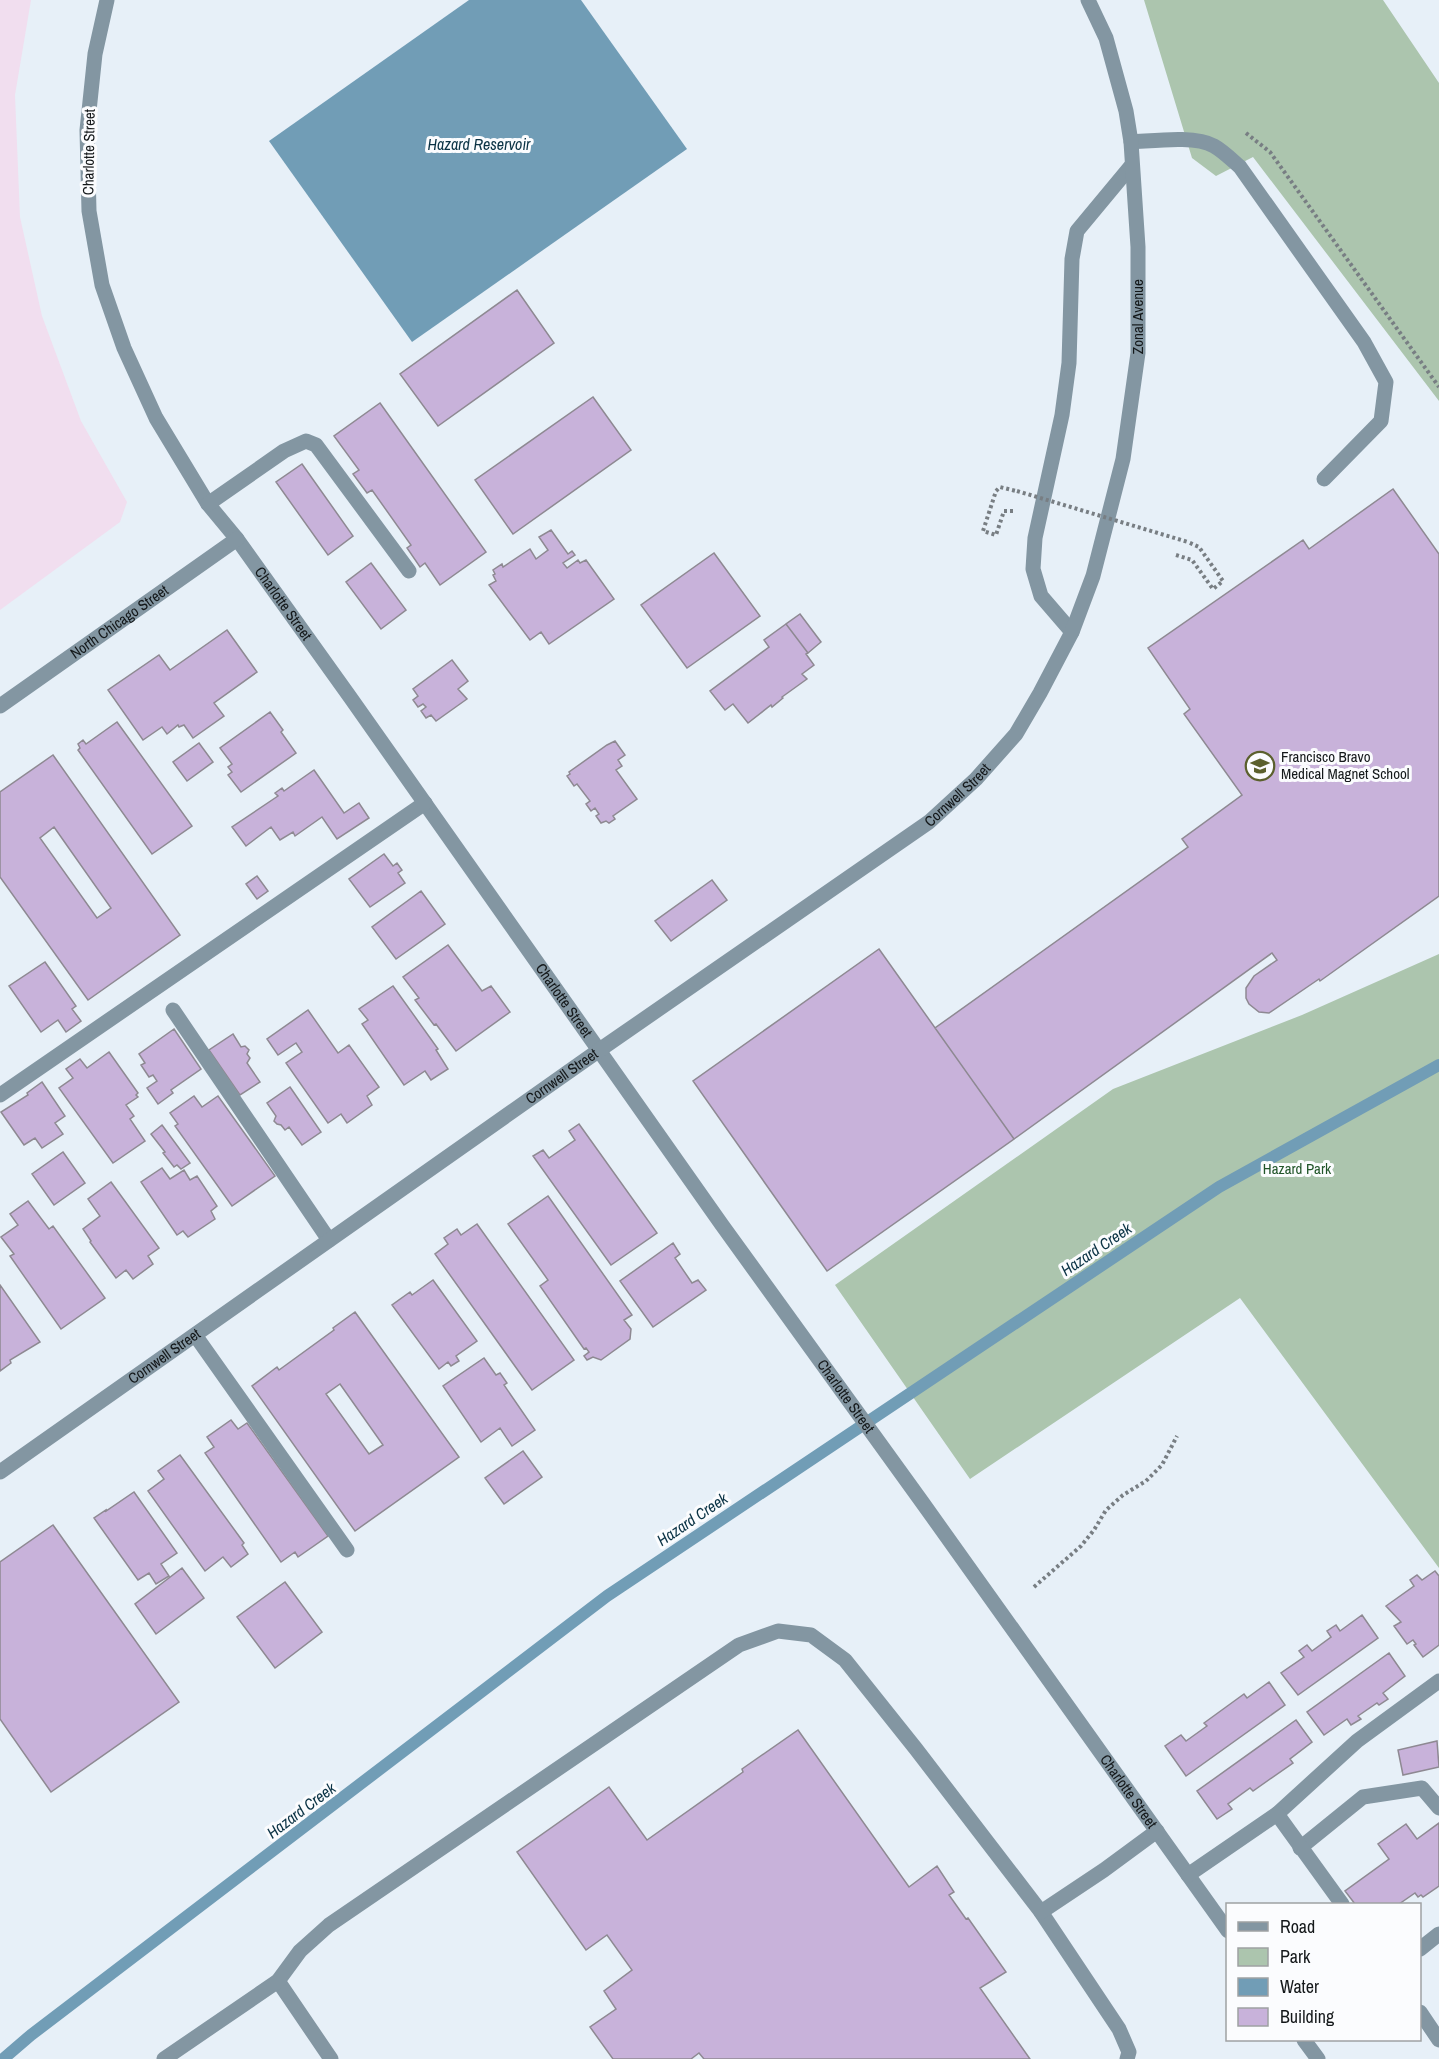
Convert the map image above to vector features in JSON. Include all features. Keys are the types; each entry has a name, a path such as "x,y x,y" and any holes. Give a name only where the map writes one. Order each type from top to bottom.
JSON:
{"street":[{"name":"Charlotte Street","path":"107,0 95,54 87,130 89,211 102,285 124,348 156,418 208,504 237,539 598,1051 1226,1931"},
{"name":"Zonal Avenue","path":"1072,633 1093,576 1123,459 1138,353 1138,246 1131,142 1126,111 1106,38 1088,0"},
{"path":"1131,142 1175,140 1213,145 1240,167 1364,342 1386,382 1381,421 1324,479"},
{"path":"1072,633 1041,596 1033,568 1035,538 1062,415 1069,363 1072,259 1077,231 1131,166"},
{"path":"208,504 284,451 306,441 316,445 409,572"},
{"name":"North Chicago Street","path":"0,706 237,539"},
{"name":"Cornwell Street","path":"0,1472 598,1051 929,822 976,779 1016,734 1072,633"},
{"path":"0,1095 425,803"},
{"path":"173,1010 329,1240"},
{"path":"195,1335 347,1550"},
{"path":"164,2059 278,1981 300,1951 329,1925 740,1645 778,1631 811,1635 845,1660 1041,1912 1119,2029 1129,2052 1127,2059"},
{"path":"1188,1875 1277,1814 1357,1741 1439,1681"},
{"path":"1300,1848 1363,1797 1422,1788 1439,1808"},
{"path":"1277,1814 1341,1903"},
{"path":"1041,1912 1157,1832"},
{"path":"1421,1948 1439,1934"},
{"path":"278,1981 330,2059"},
{"path":"1421,2015 1439,2040"},
{"path":"1305,2041 1318,2059"}],"path":[{"path":"1004,511 996,535 983,531 996,491 1000,486 1188,542 1199,547 1223,581 1213,589 1192,561 1176,555"},
{"path":"1034,1587 1081,1546 1106,1510 1146,1481 1162,1465 1177,1436"}],"shaded area":[{"path":"0,0 31,0 15,95 20,217 42,316 81,421 127,502 120,522 0,610"}],"green space":[{"path":"1144,0 1383,0 1439,83 1439,401 1253,157 1216,176 1192,158"},
{"name":"Hazard Park","path":"1439,954 1439,1568 1240,1298 970,1479 835,1285 1113,1089 1302,1015"}],"water":[{"name":"Hazard Reservoir","path":"469,0 581,0 687,149 412,342 269,141"}],"building":[{"path":"517,290 554,343 438,426 400,374"},
{"path":"593,397 631,450 513,534 475,480"},
{"path":"380,403 486,552 440,585 425,563 420,567 407,548 411,545 372,490 367,493 353,474 359,470 334,436"},
{"path":"302,464 353,536 328,555 276,482"},
{"name":"Francisco Bravo Medical Magnet School","path":"1393,489 1439,554 1439,896 1320,981 1319,979 1269,1013 1259,1012 1249,1004 1246,998 1246,988 1254,976 1277,960 1272,953 1014,1139 935,1028 1188,847 1182,839 1242,795 1184,714 1190,709 1148,648 1303,540 1309,549"},
{"path":"551,530 568,554 572,551 575,555 563,563 567,568 578,560 580,563 586,560 614,599 549,644 541,632 530,640 489,585 496,581 493,570 502,564 503,567 530,549 536,559 548,550 539,537"},
{"path":"714,553 760,616 687,668 641,605"},
{"path":"371,563 406,610 381,629 346,582"},
{"path":"800,614 821,642 808,653 786,624"},
{"path":"786,624 808,653 806,654 814,665 802,674 807,679 748,723 733,704 725,710 710,691 769,647 764,640"},
{"path":"227,630 257,672 214,703 224,716 193,738 184,725 179,727 178,725 167,734 162,727 143,740 108,690 159,655 170,670"},
{"path":"452,660 468,681 458,689 467,699 436,721 431,715 426,718 421,711 426,707 423,704 418,707 413,700 418,696 413,689"},
{"path":"270,712 296,753 241,792 228,775 232,772 228,767 232,764 220,748"},
{"path":"117,722 192,826 152,854 78,750 80,748 78,744 83,740 86,744"},
{"path":"615,741 625,755 618,760 622,766 616,770 637,799 613,816 615,819 609,823 606,821 601,823 596,816 599,814 595,808 591,811 586,804 590,801 577,784 574,786 567,776 569,772"},
{"path":"199,743 213,762 187,781 173,762"},
{"path":"53,755 180,935 88,1000 0,877 0,792","holes":["54,827 111,908 97,918 40,838"]},
{"path":"314,770 344,813 359,803 369,818 337,839 322,817 295,836 293,832 280,840 271,827 246,846 232,827 278,796 275,793 282,788 284,791"},
{"path":"384,854 393,866 397,863 402,870 398,873 405,883 370,907 349,879"},
{"path":"257,876 268,891 257,899 246,884"},
{"path":"712,880 727,900 671,941 655,921"},
{"path":"421,891 445,924 396,959 372,927"},
{"path":"448,945 482,991 491,986 510,1012 456,1051 415,1000 419,998 403,977"},
{"path":"879,949 1014,1139 827,1271 693,1081"},
{"path":"45,962 76,1006 72,1009 81,1021 66,1032 58,1020 41,1032 9,986"},
{"path":"393,986 438,1049 436,1050 448,1069 431,1080 425,1071 404,1085 362,1024 368,1020 359,1009"},
{"path":"308,1010 338,1053 349,1045 379,1087 367,1096 372,1105 347,1123 341,1114 328,1123 286,1063 302,1052 296,1043 278,1055 267,1039"},
{"path":"174,1029 201,1069 171,1090 173,1093 158,1104 147,1088 157,1081 153,1075 149,1077 141,1065 145,1063 139,1054"},
{"path":"233,1034 241,1047 245,1046 249,1050 247,1054 250,1058 247,1063 260,1082 240,1095 209,1050"},
{"path":"109,1052 138,1093 136,1095 138,1097 126,1105 134,1116 130,1119 145,1141 113,1163 59,1088 73,1078 66,1069 80,1059 87,1068"},
{"path":"42,1082 65,1116 55,1123 63,1134 42,1148 35,1138 24,1145 1,1112 28,1095 27,1093"},
{"path":"290,1087 321,1132 302,1145 289,1127 285,1130 274,1121 276,1116 267,1103"},
{"path":"194,1096 202,1107 218,1096 275,1176 232,1206 175,1126 178,1124 170,1113"},
{"path":"579,1124 657,1233 611,1265 533,1156 543,1150 549,1158 575,1140 569,1131"},
{"path":"162,1125 190,1163 181,1169 177,1165 174,1167 151,1134"},
{"path":"63,1152 85,1183 54,1205 32,1174"},
{"path":"162,1168 170,1179 184,1170 190,1180 197,1176 217,1206 211,1211 215,1219 188,1237 183,1231 177,1235 141,1182"},
{"path":"111,1182 159,1248 148,1256 153,1264 133,1279 126,1270 116,1278 83,1229 100,1216 88,1199"},
{"path":"548,1196 632,1315 624,1320 631,1329 630,1339 601,1360 593,1357 587,1360 584,1356 589,1352 586,1348 584,1349 540,1286 548,1280 508,1224"},
{"path":"28,1201 49,1229 53,1226 105,1298 61,1329 10,1256 14,1254 1,1237 18,1225 10,1214"},
{"path":"477,1224 574,1360 532,1390 435,1254 448,1244 444,1238 457,1229 461,1235"},
{"path":"673,1243 680,1254 675,1258 692,1283 698,1280 706,1290 653,1327 620,1281"},
{"path":"433,1280 477,1341 456,1356 459,1361 451,1366 448,1362 439,1369 392,1305 410,1292 412,1295"},
{"path":"0,1285 40,1342 10,1360 11,1363 0,1371"},
{"path":"355,1312 459,1457 355,1531 252,1386 277,1367 279,1370 334,1330 333,1328","holes":["340,1384 383,1445 369,1454 326,1394"]},
{"path":"484,1358 496,1375 500,1373 507,1383 504,1385 535,1430 512,1446 500,1428 481,1442 443,1386"},
{"path":"231,1420 238,1429 247,1423 328,1536 298,1557 295,1552 281,1562 205,1453 214,1447 207,1437"},
{"path":"523,1451 542,1477 504,1504 485,1478"},
{"path":"180,1455 244,1543 242,1545 248,1554 231,1567 223,1557 205,1571 148,1491 164,1479 158,1471"},
{"path":"134,1492 177,1553 161,1564 169,1576 156,1584 149,1573 138,1580 94,1518"},
{"path":"53,1525 179,1702 51,1792 0,1719 0,1562"},
{"path":"182,1568 204,1598 156,1634 135,1604"},
{"path":"1435,1571 1439,1576 1439,1645 1423,1657 1413,1640 1407,1644 1394,1626 1401,1622 1386,1606 1414,1586 1410,1580 1417,1575 1422,1580"},
{"path":"285,1582 322,1632 275,1668 237,1617"},
{"path":"1362,1615 1378,1638 1298,1695 1281,1673 1304,1657 1299,1651 1307,1645 1312,1651 1331,1637 1327,1631 1336,1625 1340,1631"},
{"path":"1389,1653 1405,1676 1383,1693 1388,1699 1379,1705 1377,1703 1358,1716 1361,1719 1351,1725 1347,1719 1324,1735 1307,1712"},
{"path":"1269,1682 1285,1705 1186,1776 1165,1746 1181,1735 1186,1741 1207,1726 1204,1723 1244,1694 1247,1698"},
{"path":"1296,1720 1312,1742 1290,1759 1293,1763 1253,1791 1250,1788 1228,1804 1232,1809 1217,1819 1197,1791"},
{"path":"798,1730 909,1887 937,1866 954,1892 949,1895 1006,1972 980,1988 1030,2059 704,2059 699,2053 691,2059 613,2059 590,2027 616,2009 604,1991 632,1970 607,1935 586,1950 517,1852 609,1787 647,1840"},
{"path":"1437,1741 1439,1767 1403,1775 1398,1750"},
{"path":"1439,1823 1439,1886 1423,1897 1421,1895 1418,1897 1415,1893 1400,1903 1354,1903 1345,1891 1389,1859 1378,1844 1406,1824 1417,1839"}],"waterway":[{"name":"Hazard Creek","path":"3,2059 31,2035 607,1596 1219,1187 1439,1065"}],"place":[{"name":"Francisco Bravo Medical Magnet School","path":"1260,766"}]}
